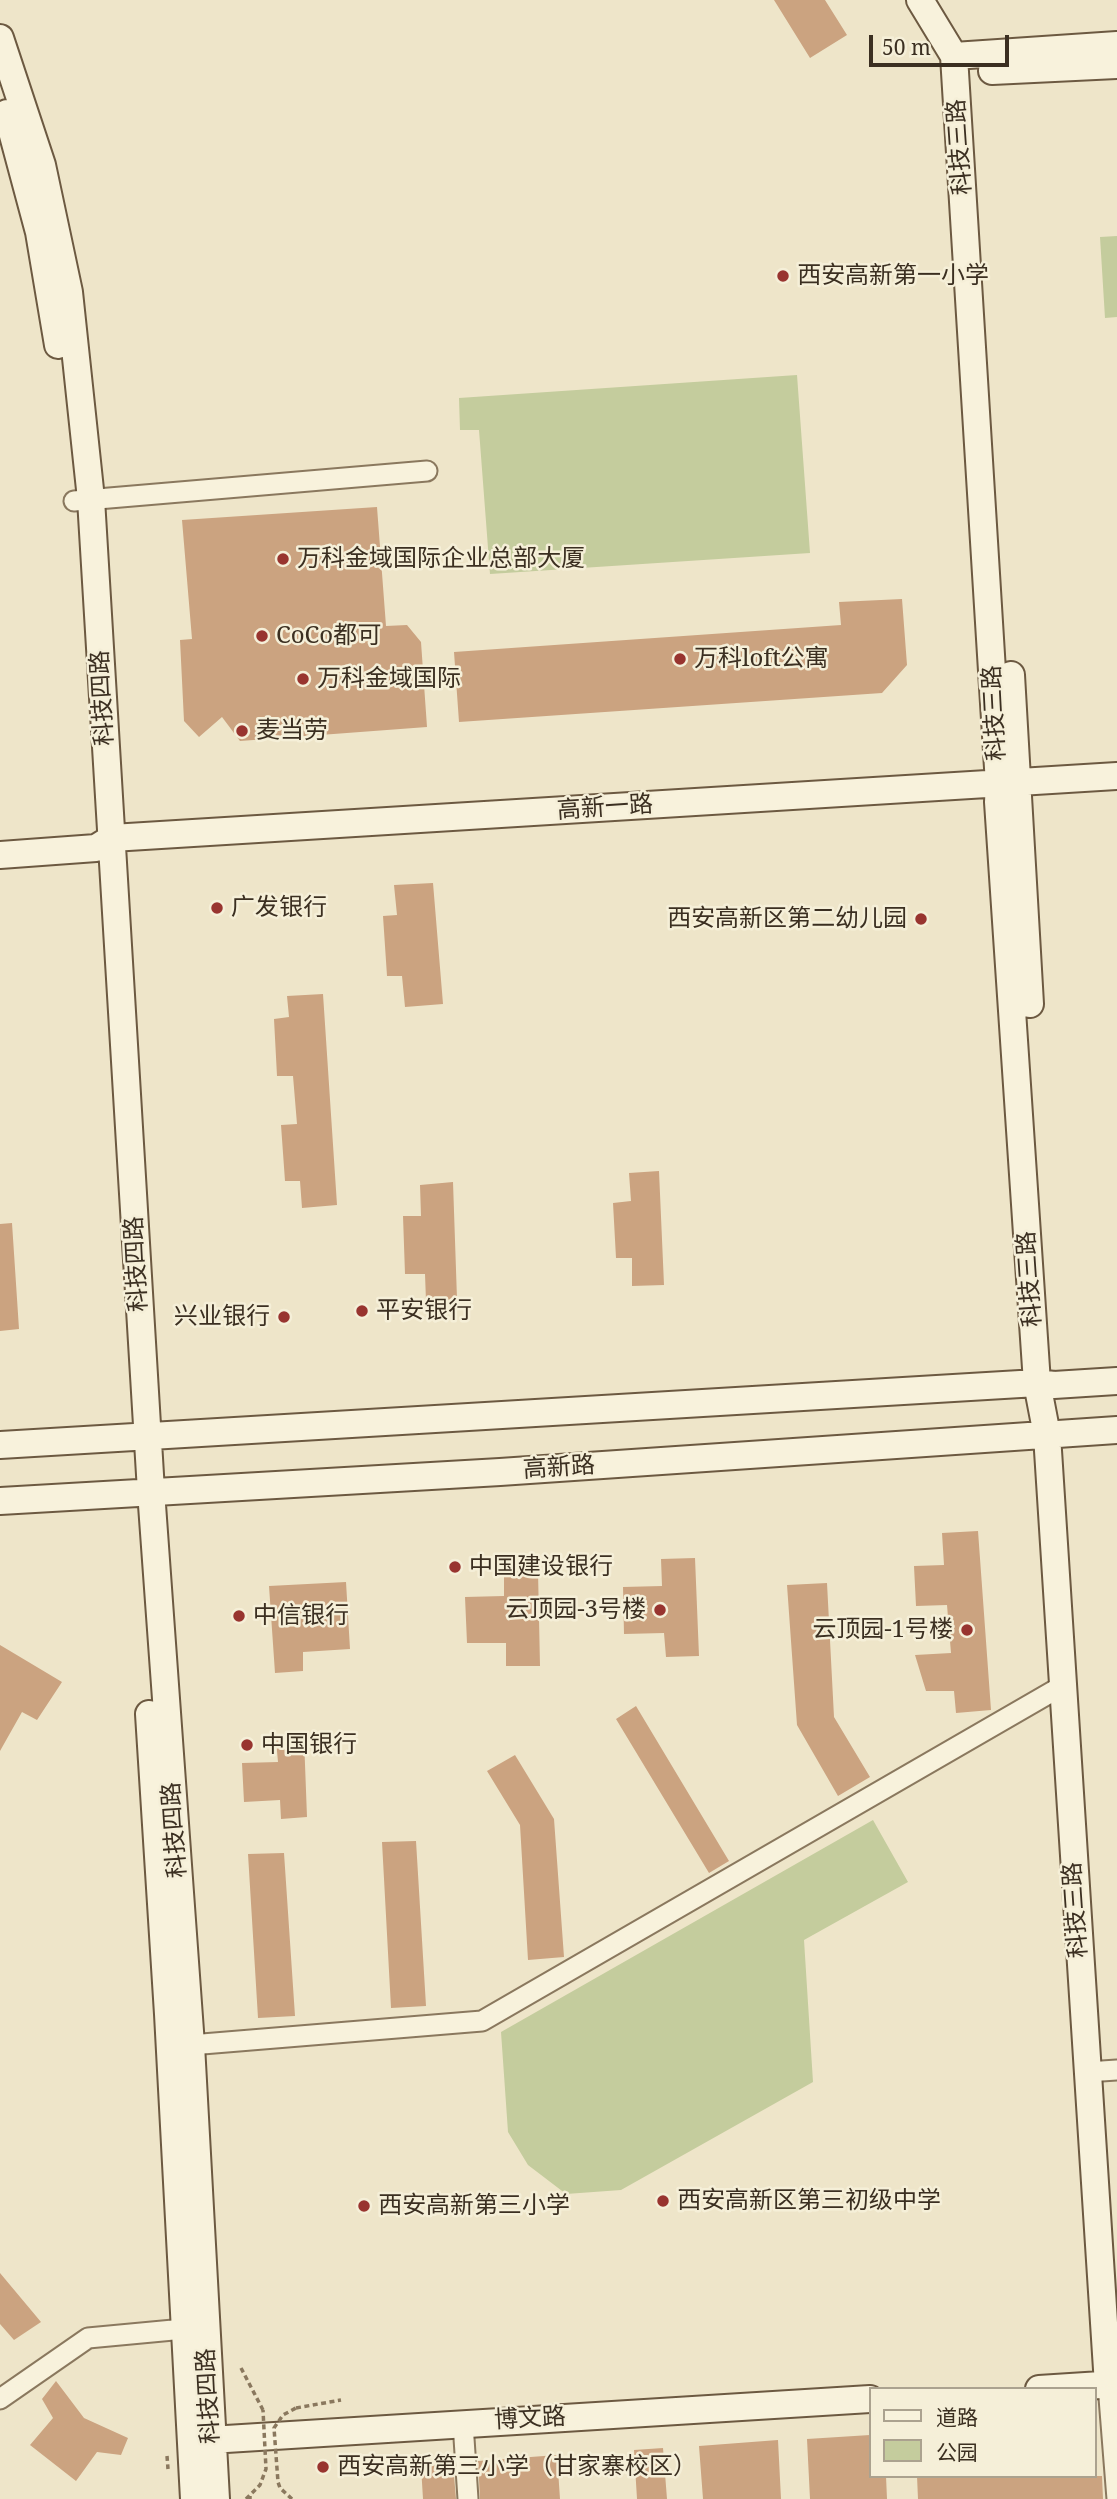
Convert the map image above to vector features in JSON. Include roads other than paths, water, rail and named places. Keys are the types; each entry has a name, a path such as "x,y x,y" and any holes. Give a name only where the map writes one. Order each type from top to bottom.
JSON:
{"street":[{"name":"科技三路","path":"920,0 963,64 1062,1686 1087,2072 1112,2384"},
{"name":"科技四路","path":"0,38 42,165 69,292 107,848 139,1437 180,2046 201,2440 194,2499"},
{"path":"963,64 1117,46"},
{"path":"963,64 1117,65"},
{"name":"科技四路","path":"0,88 41,245 82,500"},
{"path":"82,500 427,471"},
{"name":"高新一路","path":"1008,792 1117,776"},
{"name":"高新一路","path":"0,855 1008,792 1117,793"},
{"path":"0,1445 1117,1381"},
{"name":"高新路","path":"0,1501 500,1472 1117,1430"},
{"path":"180,2046 482,2021 1062,1686"},
{"name":"科技四路","path":"180,2046 184,2329 201,2440 216,2499"},
{"path":"1087,2072 1117,2070"},
{"path":"0,2399 88,2338 184,2329"},
{"path":"1068,2387 1112,2384 1117,2499"},
{"name":"博文路","path":"201,2440 869,2399"},
{"path":"463,2423 468,2499"}],"place":[{"name":"西安高新第一小学","path":"783,276"},
{"name":"万科金域国际企业总部大厦","path":"283,559"},
{"name":"CoCo都可","path":"262,636"},
{"name":"万科loft公寓","path":"680,659"},
{"name":"万科金域国际","path":"303,679"},
{"name":"麦当劳","path":"242,731"},
{"name":"广发银行","path":"217,908"},
{"name":"西安高新区第二幼儿园","path":"921,919"},
{"name":"平安银行","path":"362,1311"},
{"name":"兴业银行","path":"284,1317"},
{"name":"中国建设银行","path":"455,1567"},
{"name":"云顶园-3号楼","path":"660,1610"},
{"name":"中信银行","path":"239,1616"},
{"name":"云顶园-1号楼","path":"967,1630"},
{"name":"中国银行","path":"247,1745"},
{"name":"西安高新区第三初级中学","path":"663,2201"},
{"name":"西安高新第三小学","path":"364,2206"},
{"name":"西安高新第三小学（甘家寨校区）","path":"323,2467"}]}
